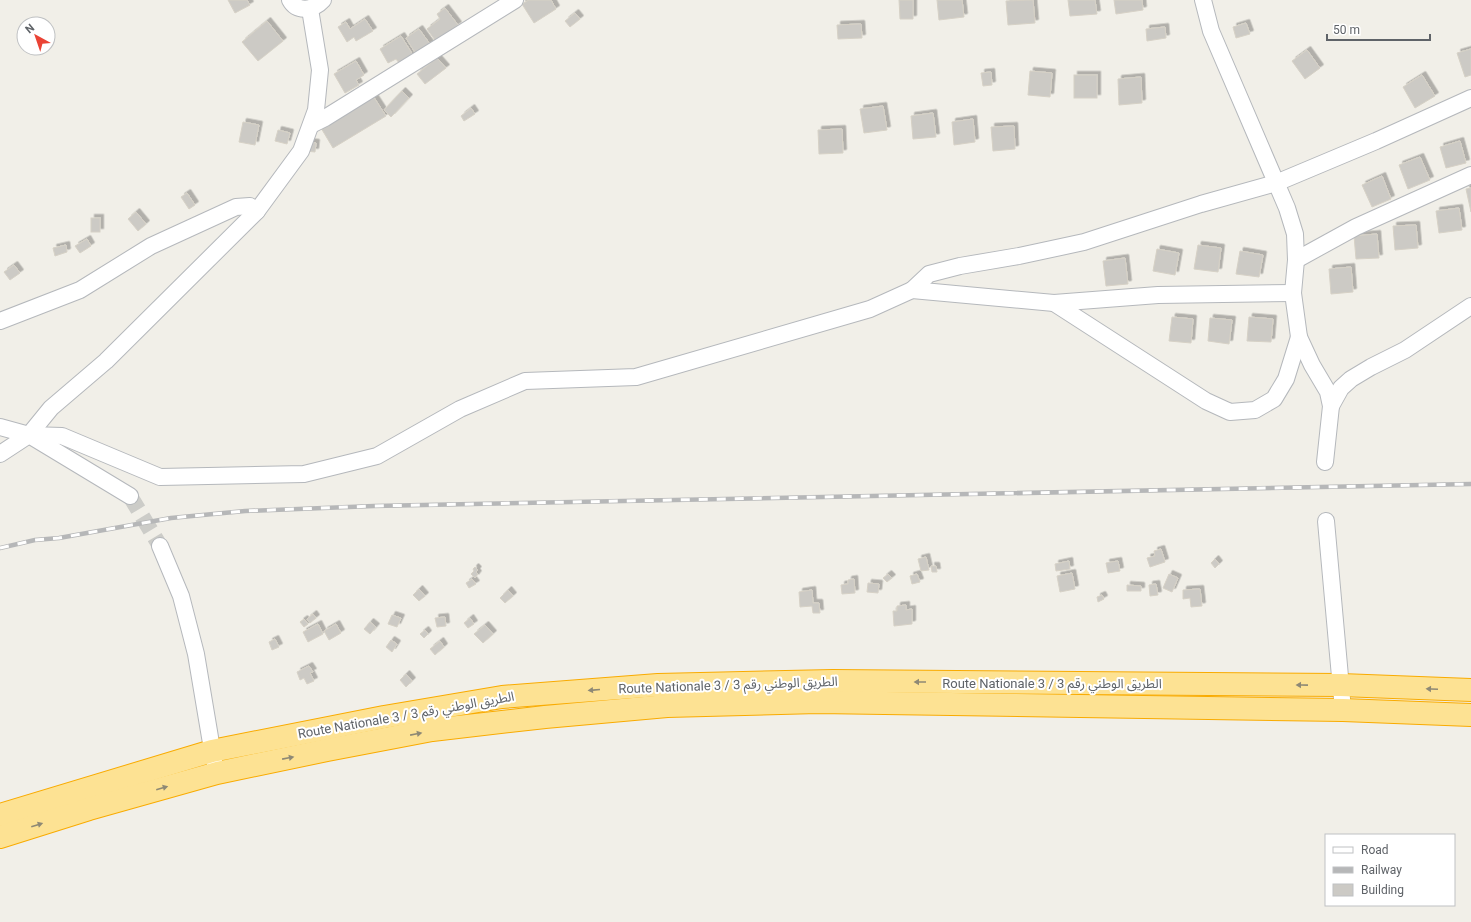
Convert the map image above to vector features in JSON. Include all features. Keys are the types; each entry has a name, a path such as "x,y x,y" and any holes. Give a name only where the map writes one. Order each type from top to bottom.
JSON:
{"highway":[{"name":"Route Nationale 3 / الطريق الوطني رقم 3","path":"0,815 212,751 384,717 502,697 658,684 841,681 1341,685 1471,690"},
{"name":"Route Nationale 3 / الطريق الوطني رقم 3","path":"0,837 89,809 217,773 432,730 545,717 667,706 818,702 1343,710 1471,715"}],"street":[{"path":"0,454 29,435 51,408 106,361 257,211 301,151 316,110 320,70 316,5 300,8 291,3 290,0"},
{"path":"311,125 515,0"},
{"path":"1203,0 1211,31 1287,208 1295,234 1296,260 1293,293 1299,337 1312,365 1328,392 1331,406 1325,462"},
{"path":"0,427 29,435 62,436 160,477 304,474 378,456 460,409 525,381 636,377 870,309 912,290 929,274 960,266 1084,242 1201,204 1276,183 1376,141 1471,98"},
{"path":"1296,260 1356,227 1471,175"},
{"path":"0,321 80,290 151,246 236,207 250,206 257,211"},
{"path":"912,290 1054,304 1158,295 1293,293"},
{"path":"1054,304 1206,401 1230,412 1255,410 1274,399 1286,379 1299,337"},
{"path":"1331,406 1341,388 1351,379 1405,350 1471,306"},
{"path":"29,435 130,496"},
{"path":"1326,521 1343,710"},
{"path":"160,546 181,596 196,654 217,773"}],"building":[{"path":"228,0 247,0 250,5 235,13"},
{"path":"529,0 551,0 556,9 534,23 522,4"},
{"path":"899,0 913,0 913,19 900,19"},
{"path":"937,0 962,0 964,17 939,20"},
{"path":"1033,0 1035,23 1008,25 1006,1"},
{"path":"1068,0 1095,0 1097,14 1070,16"},
{"path":"1114,0 1142,0 1143,10 1116,14"},
{"path":"445,8 458,25 451,30 452,32 437,43 427,29 440,19 437,14"},
{"path":"575,13 580,19 570,27 565,21"},
{"path":"365,19 373,31 356,41 354,37 347,42 338,27 346,22 350,29"},
{"path":"267,21 283,41 258,61 242,42"},
{"path":"1246,23 1250,34 1236,38 1233,27"},
{"path":"861,24 862,38 838,39 837,25"},
{"path":"1165,27 1166,38 1147,41 1146,29"},
{"path":"419,29 430,44 416,54 406,38"},
{"path":"401,36 413,55 399,63 396,59 388,63 380,49"},
{"path":"1471,49 1471,75 1465,77 1457,53"},
{"path":"1307,50 1320,68 1305,79 1292,61"},
{"path":"437,58 446,68 425,84 417,74"},
{"path":"356,61 364,75 356,80 359,85 345,93 334,74"},
{"path":"1030,71 1052,73 1050,97 1028,95"},
{"path":"991,72 992,85 983,86 981,73"},
{"path":"1074,75 1097,75 1097,98 1074,98"},
{"path":"1422,75 1435,96 1415,108 1403,87"},
{"path":"1141,77 1142,103 1119,105 1118,79"},
{"path":"402,91 409,98 391,117 384,110"},
{"path":"373,96 386,116 333,148 321,128"},
{"path":"883,106 887,130 864,133 860,109"},
{"path":"471,108 475,114 464,121 461,116"},
{"path":"933,113 936,137 913,139 911,116"},
{"path":"973,119 975,142 954,145 952,122"},
{"path":"243,122 259,125 255,145 239,142"},
{"path":"1014,126 1015,149 993,151 991,127"},
{"path":"842,129 843,153 819,154 818,130"},
{"path":"278,130 290,133 287,144 275,141"},
{"path":"1460,141 1466,163 1446,168 1440,147"},
{"path":"306,142 316,143 315,152 305,151"},
{"path":"1420,157 1430,180 1408,189 1399,165"},
{"path":"1382,176 1391,199 1372,207 1362,185"},
{"path":"1471,188 1471,212 1466,189"},
{"path":"187,193 195,205 189,209 181,197"},
{"path":"1459,208 1462,230 1439,233 1436,211"},
{"path":"136,212 146,224 138,231 128,219"},
{"path":"91,218 100,218 100,232 91,232"},
{"path":"1416,225 1418,248 1395,250 1393,226"},
{"path":"1377,234 1379,258 1356,259 1354,236"},
{"path":"87,239 91,246 80,253 75,246"},
{"path":"66,245 67,252 55,256 53,248"},
{"path":"1198,245 1221,248 1218,272 1194,269"},
{"path":"1157,249 1179,253 1175,275 1153,271"},
{"path":"1240,251 1263,255 1259,277 1236,274"},
{"path":"1125,258 1128,284 1106,286 1103,261"},
{"path":"14,265 20,273 10,280 4,272"},
{"path":"1351,267 1353,292 1331,294 1329,269"},
{"path":"1172,317 1193,319 1191,343 1169,341"},
{"path":"1249,317 1273,319 1271,342 1247,341"},
{"path":"1210,318 1232,320 1229,344 1208,341"},
{"path":"1161,549 1165,562 1150,567 1147,558 1155,556 1154,551"},
{"path":"926,557 929,570 921,571 918,559"},
{"path":"1215,559 1219,564 1215,568 1211,563"},
{"path":"1069,561 1070,569 1056,571 1055,564"},
{"path":"1118,561 1120,571 1108,573 1106,563"},
{"path":"931,566 936,566 937,572 932,572"},
{"path":"475,567 478,570 476,572 478,574 475,578 471,574"},
{"path":"1072,573 1075,589 1060,592 1057,576"},
{"path":"888,574 892,578 887,582 883,578"},
{"path":"917,574 920,582 912,584 910,576"},
{"path":"1169,574 1178,578 1172,592 1163,588"},
{"path":"472,579 476,584 469,588 466,583"},
{"path":"854,579 855,593 842,594 841,585 848,584 848,580"},
{"path":"868,583 879,584 878,593 867,592"},
{"path":"1156,584 1158,595 1150,596 1149,585"},
{"path":"1127,585 1141,586 1141,591 1127,591"},
{"path":"419,589 425,596 419,601 413,595"},
{"path":"1200,589 1202,606 1191,607 1190,598 1183,599 1183,590"},
{"path":"508,590 513,596 505,603 500,598"},
{"path":"812,590 813,603 819,603 820,613 813,613 812,606 800,607 799,592"},
{"path":"1102,595 1104,599 1098,602 1097,597"},
{"path":"906,605 906,610 912,609 912,624 894,626 893,611 897,611 897,606"},
{"path":"313,614 316,618 310,623 307,619"},
{"path":"392,615 401,618 397,627 388,624"},
{"path":"445,617 446,626 437,627 435,618"},
{"path":"470,618 474,624 468,628 464,623"},
{"path":"304,619 308,624 304,627 300,622"},
{"path":"370,622 376,627 370,634 364,629"},
{"path":"318,624 323,634 308,642 303,632"},
{"path":"336,624 341,633 329,640 324,631"},
{"path":"485,625 493,634 483,643 474,634"},
{"path":"425,630 428,634 424,638 420,634"},
{"path":"275,639 279,647 272,650 269,642"},
{"path":"391,640 397,644 392,652 386,647"},
{"path":"440,641 444,647 435,655 430,649"},
{"path":"309,666 313,672 310,673 314,681 307,684 304,678 300,680 297,672"},
{"path":"406,674 412,681 406,687 400,680"}],"tunnel":[{"path":"130,496 160,546"}],"railway":[{"path":"0,548 35,540 59,538 171,518 245,511 374,506 1471,484"}]}
